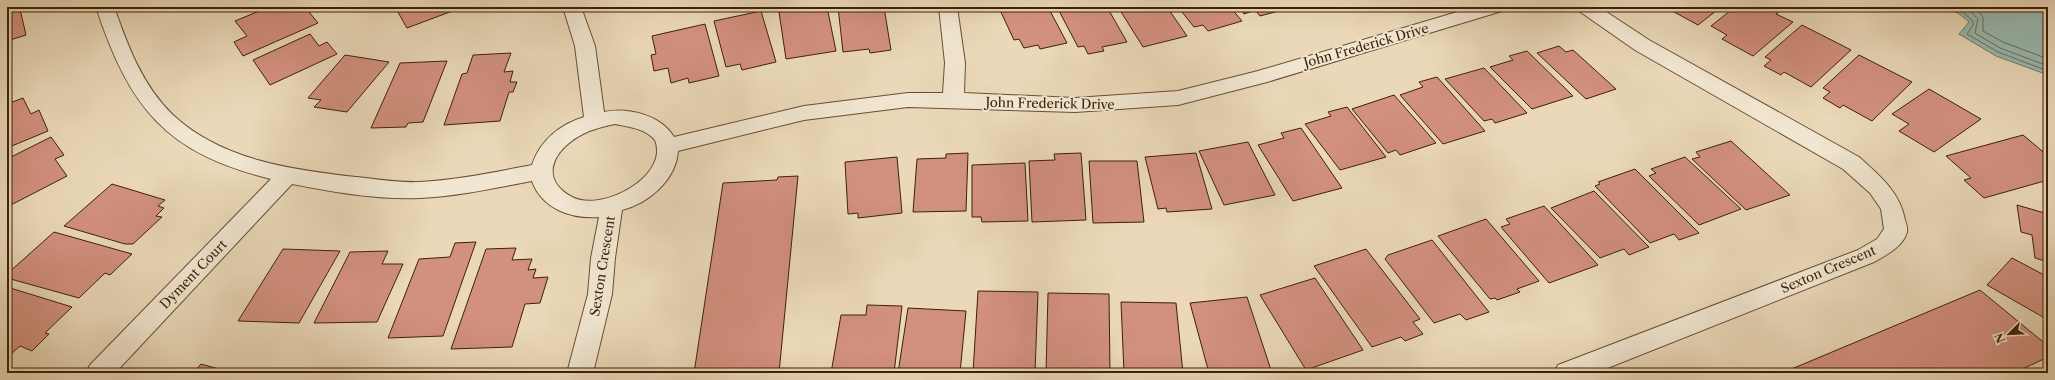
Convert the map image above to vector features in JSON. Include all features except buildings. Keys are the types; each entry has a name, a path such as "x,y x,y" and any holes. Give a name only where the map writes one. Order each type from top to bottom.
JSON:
{"street":[{"path":"105,7 125,64 148,100 167,121 185,136 208,149 245,164 287,176 339,184 419,190 467,185 541,171"},
{"path":"572,7 585,46 595,121"},
{"path":"948,7 955,63 953,100"},
{"name":"John Frederick Drive","path":"668,146 836,108 908,100 953,100 1075,106 1178,98 1252,79 1495,7"},
{"name":"Sexton Crescent","path":"1566,373 1866,256 1885,245 1896,231 1892,208 1878,187 1851,163 1642,45 1586,7"},
{"path":"616,117 634,118 650,124 662,133 668,146 668,160 662,174 649,188 632,199 612,206 590,209 569,206 553,198 544,186 541,171 545,158 553,146 574,130 595,121 616,117"},
{"name":"Dyment Court","path":"99,373 287,176"},
{"name":"Sexton Crescent","path":"580,373 600,294 603,258 612,206"}],"water":[{"path":"1907,7 1938,7 1920,10"},
{"path":"1943,7 2048,7 2048,75 1996,56 1959,34 1969,22 1962,16"}]}
